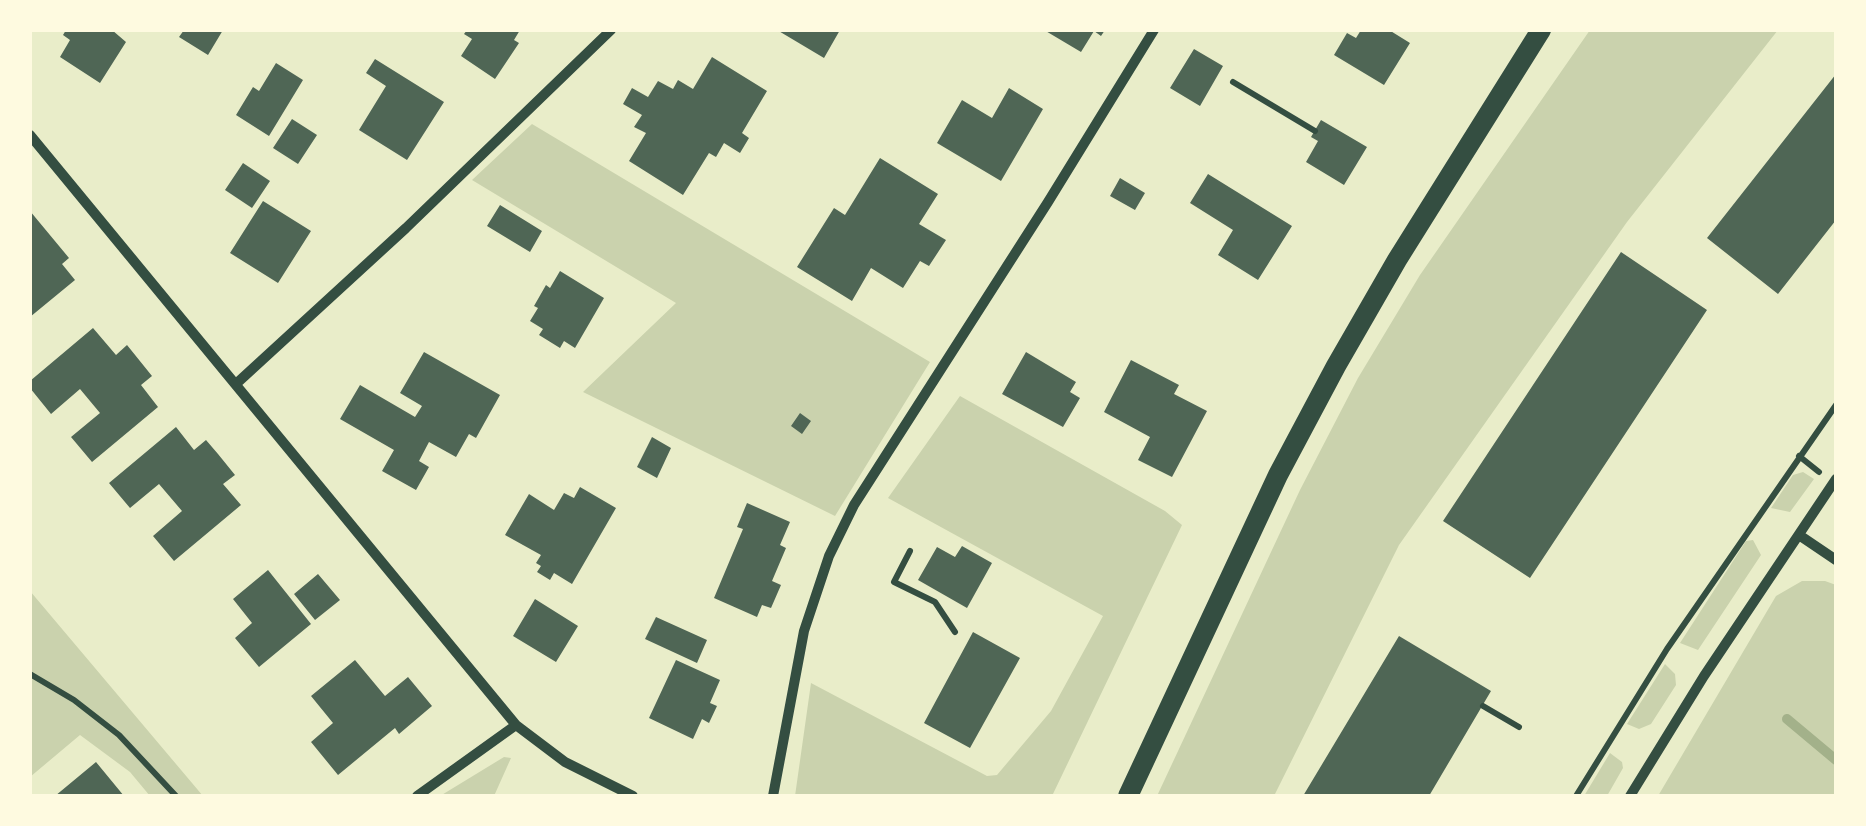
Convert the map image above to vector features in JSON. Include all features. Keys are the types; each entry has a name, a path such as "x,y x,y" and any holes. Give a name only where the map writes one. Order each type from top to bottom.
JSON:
{"main road":[{"path":"1128,796 1278,475 1336,366 1397,260 1541,30"}],"street":[{"path":"237,383 406,228 610,30"},
{"path":"773,796 804,632 829,556 854,505 1154,30"},
{"path":"30,135 516,725 565,762 633,796"},
{"path":"1630,796 1704,676 1836,479"},
{"path":"1800,535 1836,560"},
{"path":"417,796 516,725"}],"path":[{"path":"1233,82 1314,131"},
{"path":"1576,796 1667,649 1836,405"},
{"path":"910,552 894,582 935,602 956,632"},
{"path":"30,674 120,734 176,796"},
{"path":"1482,706 1519,727"}],"green space":[{"path":"1590,30 1778,30 1627,222 1399,545 1274,796 1157,796 1300,490 1358,378 1420,275"},
{"path":"532,124 930,362 835,516 583,392 676,303 472,180"},
{"path":"960,396 1165,511 1182,525 1052,796 795,796 811,683 987,776 997,775 1051,711 1103,616 888,498"},
{"path":"1803,472 1814,479 1790,512 1771,508 1793,475"},
{"path":"1753,540 1761,555 1698,650 1680,643 1746,541"},
{"path":"1802,581 1836,585 1836,796 1658,796 1776,596"},
{"path":"30,591 203,796 150,796 130,772 80,735 30,777"},
{"path":"1665,664 1675,674 1676,685 1651,724 1639,729 1627,724"},
{"path":"1610,753 1622,762 1623,768 1607,796 1584,796"},
{"path":"504,757 511,758 494,796 440,796"}],"building":[{"path":"66,30 112,30 126,42 100,83 60,57 70,40 63,35"},
{"path":"184,30 223,30 208,55 179,37"},
{"path":"467,30 520,30 514,40 519,43 495,79 461,56 472,39 464,34"},
{"path":"777,30 840,30 824,58"},
{"path":"1044,30 1105,30 1101,36 1094,31 1081,52"},
{"path":"1361,30 1389,30 1410,43 1384,85 1334,55 1347,33 1356,38"},
{"path":"1194,49 1223,66 1200,106 1170,88"},
{"path":"712,57 767,91 742,133 749,138 740,153 724,143 716,157 709,153 683,195 629,161 646,133 634,127 642,115 623,104 632,88 648,97 658,81 673,89 678,80 693,89"},
{"path":"375,59 444,102 407,160 359,130 386,86 366,73"},
{"path":"276,63 303,80 269,136 236,115 253,87 259,91"},
{"path":"1836,74 1836,220 1778,294 1707,238"},
{"path":"1009,88 1043,109 1001,181 937,143 962,100 992,118"},
{"path":"292,119 317,135 298,164 273,148"},
{"path":"1321,120 1367,147 1344,185 1306,162 1318,141 1311,137"},
{"path":"880,158 938,194 919,224 946,240 929,266 920,261 903,288 871,268 852,301 797,267 834,208 845,215"},
{"path":"243,163 270,181 252,208 225,190"},
{"path":"1208,174 1292,226 1258,280 1218,255 1233,230 1190,203"},
{"path":"1120,178 1145,193 1135,210 1110,196"},
{"path":"263,201 311,231 278,283 230,253"},
{"path":"500,205 542,231 530,252 487,226"},
{"path":"30,211 69,258 62,264 75,280 30,317"},
{"path":"1621,252 1707,310 1530,578 1443,521"},
{"path":"560,271 604,298 575,348 564,341 560,348 539,335 543,329 530,321 546,285 550,288"},
{"path":"93,328 116,355 127,345 152,376 141,385 158,407 92,462 71,437 100,413 80,389 51,414 30,388 30,381"},
{"path":"424,352 500,395 476,438 469,434 456,457 429,442 419,461 429,467 416,490 382,471 394,450 340,419 360,385 415,417 422,406 400,393"},
{"path":"1026,352 1076,382 1070,392 1080,398 1063,427 1002,394"},
{"path":"1131,360 1179,385 1174,394 1207,411 1172,477 1138,460 1150,437 1104,412"},
{"path":"800,413 811,421 802,434 791,426"},
{"path":"176,427 194,450 206,440 218,454 235,475 223,484 241,505 174,561 153,536 182,511 159,484 130,508 109,483"},
{"path":"652,437 671,448 657,478 637,467"},
{"path":"580,487 616,508 572,584 554,573 550,580 537,572 541,566 536,563 541,555 505,535 529,494 554,510 564,493 574,498"},
{"path":"747,503 790,522 780,545 786,548 772,581 781,585 771,608 762,605 757,617 714,598 743,529 737,527"},
{"path":"962,546 992,563 967,608 918,580 937,547 955,557"},
{"path":"268,570 311,624 259,667 235,638 252,623 233,599"},
{"path":"318,574 340,600 315,620 294,594"},
{"path":"535,599 578,626 556,662 513,636"},
{"path":"656,617 707,640 697,663 645,639"},
{"path":"973,632 1020,658 970,748 924,723"},
{"path":"1399,636 1491,691 1429,796 1303,796"},
{"path":"355,660 385,696 408,677 432,706 399,734 395,728 338,775 311,742 333,723 311,696"},
{"path":"676,660 720,680 710,703 717,706 709,723 702,719 693,739 649,718"},
{"path":"96,762 124,796 55,796"}],"waterway":[{"path":"1787,719 1836,760"}]}
